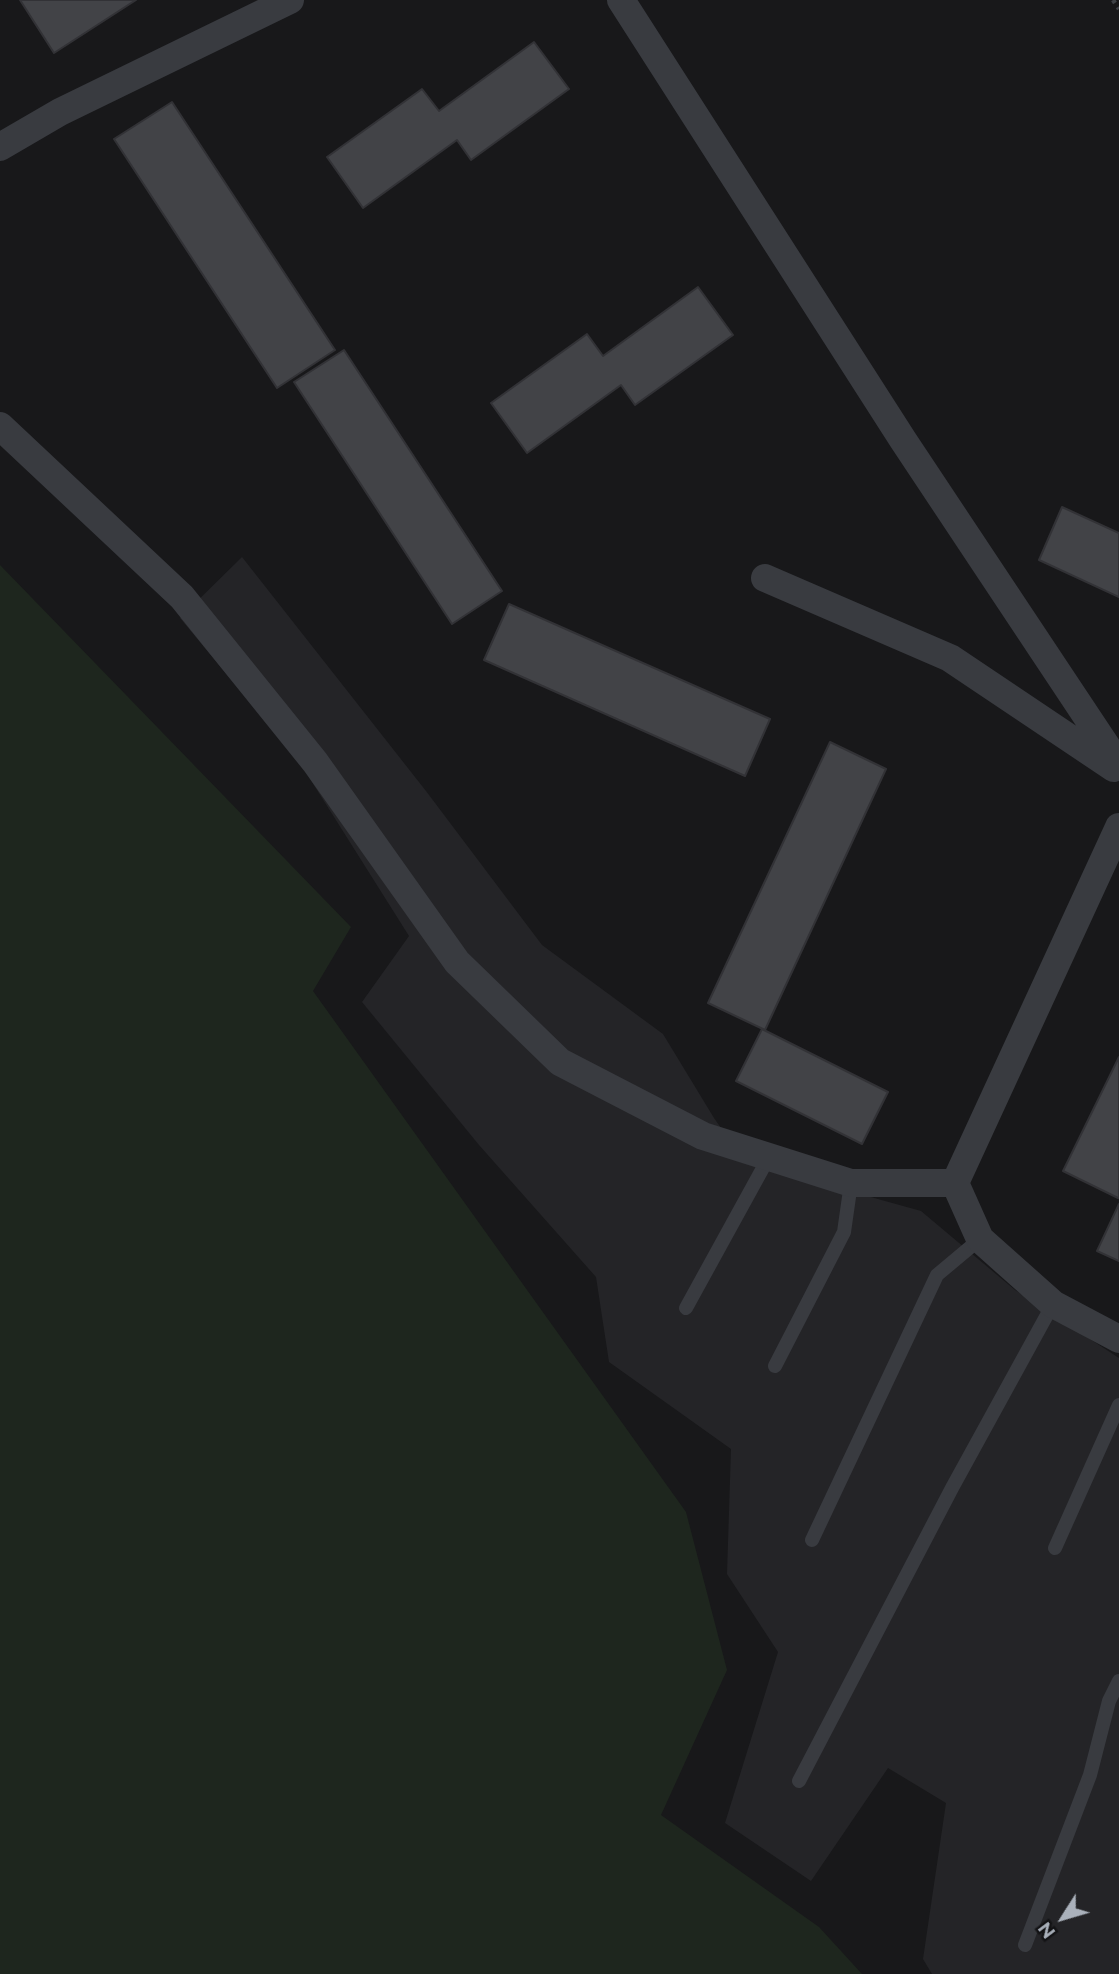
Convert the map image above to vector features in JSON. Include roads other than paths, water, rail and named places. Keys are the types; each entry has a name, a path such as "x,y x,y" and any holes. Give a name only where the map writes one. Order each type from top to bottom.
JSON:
{"street":[{"path":"0,148 60,112 290,0"},
{"path":"621,0 896,428 1119,765"},
{"path":"0,426 182,597 315,762 457,962 560,1062 703,1136 851,1183 955,1183"},
{"path":"765,578 950,658 1119,771"},
{"path":"1119,827 955,1183 980,1240 1053,1304 1119,1339"}],"lane":[{"path":"685,1308 769,1157"},
{"path":"775,1366 844,1231 851,1183"},
{"path":"812,1540 937,1275 980,1240"},
{"path":"799,1781 952,1488 1053,1304"},
{"path":"1055,1548 1119,1405"},
{"path":"1024,1945 1090,1775 1109,1701 1119,1681"}]}
